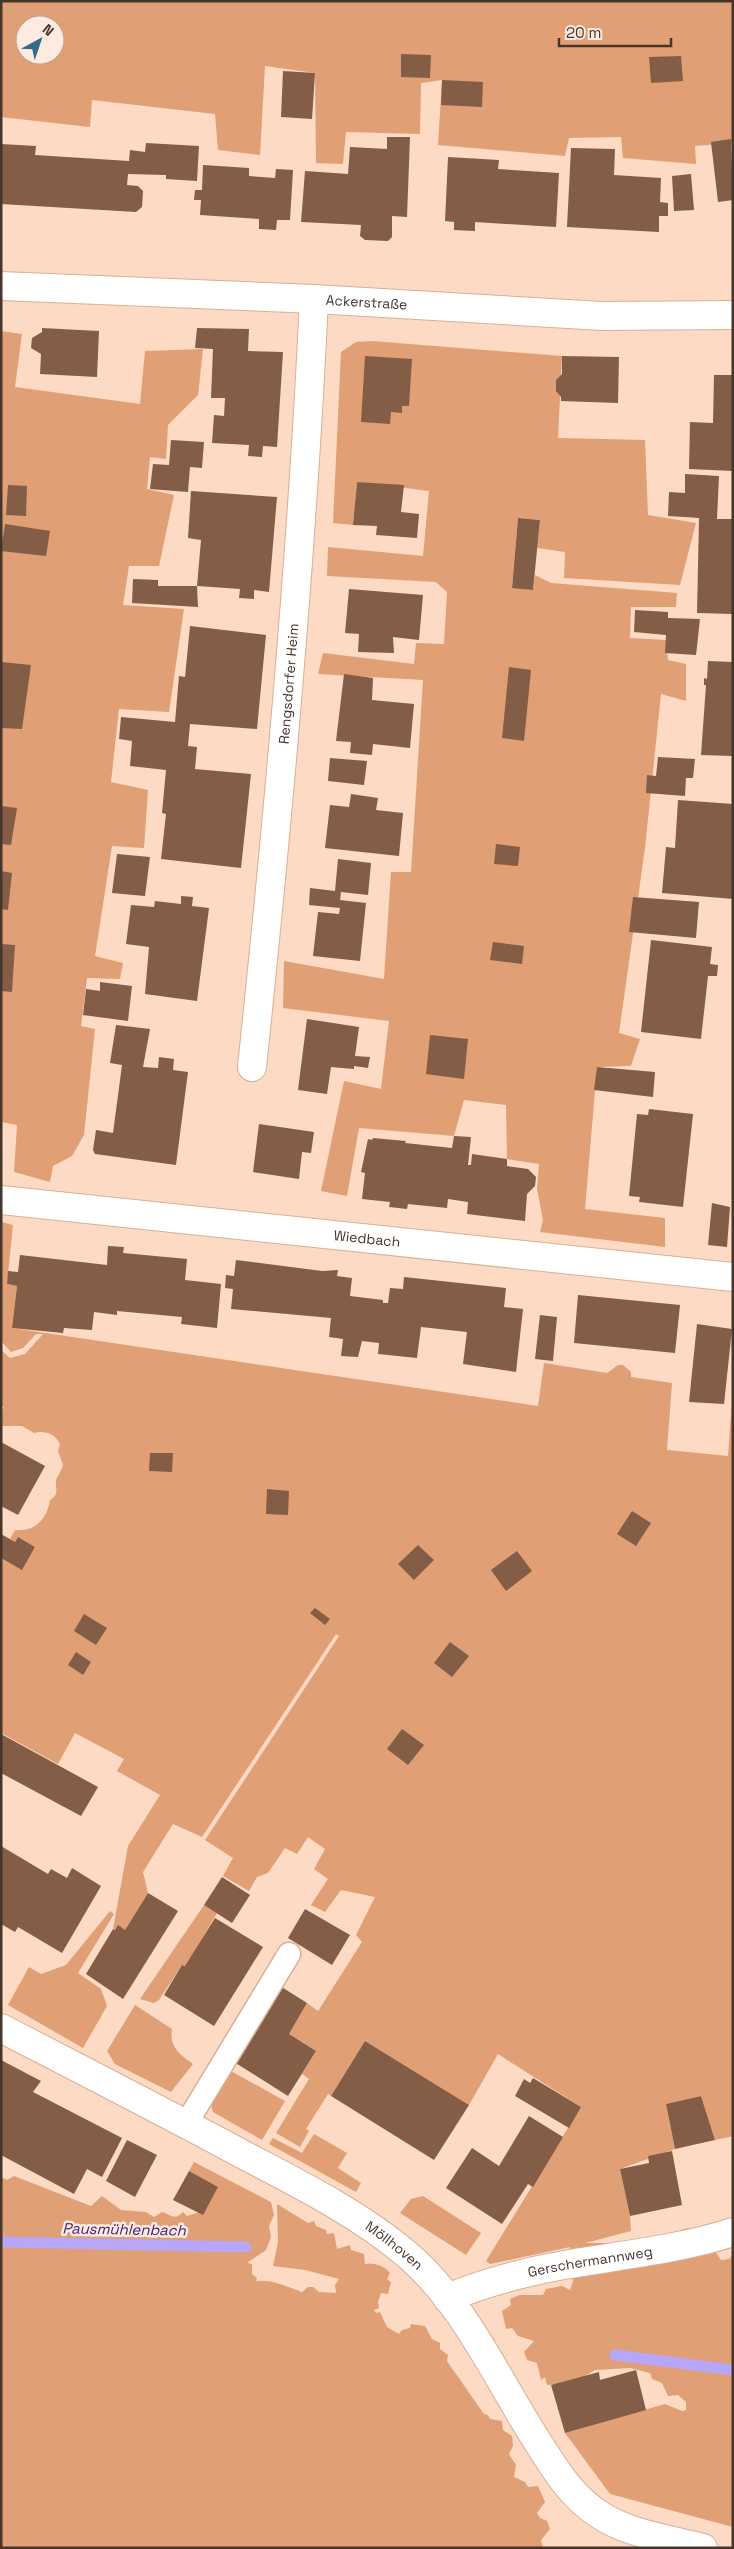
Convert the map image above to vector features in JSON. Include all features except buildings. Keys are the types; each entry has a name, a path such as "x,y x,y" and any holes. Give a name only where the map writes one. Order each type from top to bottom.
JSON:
{"street":[{"name":"Ackerstraße","path":"1,286 314,300 602,316 733,315"},
{"name":"Rengsdorfer Heim","path":"252,1067 273,870 285,727 307,443 314,300"},
{"name":"Wiedbach","path":"1,1200 733,1277"},
{"name":"Möllhoven","path":"1,2028 284,2176 385,2237 424,2271 447,2298 487,2358 557,2474 572,2493 586,2506 617,2524 703,2548"},
{"name":"Gerschermannweg","path":"447,2298 490,2282 549,2268 675,2248 733,2232"}],"lane":[{"path":"186,2124 289,1954"}],"shaded area":[{"path":"1,1 733,1 733,143 695,146 696,164 623,158 621,137 569,138 565,156 438,145 442,80 421,83 420,134 346,132 343,164 316,163 315,73 265,66 260,155 218,150 215,114 92,100 90,127 1,117"},
{"path":"1,331 22,334 15,387 140,404 145,351 203,349 198,395 168,425 166,459 150,457 147,489 174,495 159,566 129,566 123,605 184,609 169,712 119,709 111,782 148,790 144,848 112,846 95,956 123,963 120,979 87,978 81,1026 95,1029 84,1135 72,1156 53,1166 50,1182 14,1172 17,1125 1,1122"},
{"path":"372,341 562,356 558,438 645,440 648,515 696,523 680,585 564,578 565,552 537,548 540,520 518,518 512,587 533,590 535,575 551,583 677,593 676,607 631,607 630,638 666,640 668,660 686,664 686,701 661,694 645,848 619,1033 640,1039 631,1066 597,1067 585,1209 665,1218 665,1247 540,1232 543,1220 537,1189 539,1164 507,1159 506,1105 464,1100 454,1136 359,1128 347,1196 321,1191 344,1081 381,1089 389,1021 283,1008 284,961 384,979 391,872 411,872 423,680 318,674 323,653 414,664 416,643 444,644 447,592 436,582 327,576 328,547 423,556 429,491 357,482 353,525 333,523 341,352 356,342"},
{"path":"1,1222 13,1225 7,1284 17,1286 12,1328 538,1406 544,1363 607,1373 618,1365 623,1365 631,1372 631,1377 672,1383 667,1450 728,1456 733,1385 733,2136 715,2140 701,2096 666,2104 675,2149 620,2169 630,2216 631,2231 585,2243 606,2243 609,2248 677,2236 681,2230 688,2228 713,2248 721,2260 729,2259 733,2254 733,2527 610,2494 565,2433 665,2404 682,2411 686,2410 686,2402 678,2395 668,2396 662,2383 652,2379 650,2373 630,2368 595,2370 574,2383 547,2385 545,2377 541,2380 537,2363 527,2360 524,2352 534,2341 518,2336 512,2328 506,2329 502,2311 511,2305 510,2299 520,2295 543,2295 546,2289 562,2286 570,2290 573,2281 567,2256 570,2247 490,2264 486,2261 581,2107 498,2054 469,2105 365,2041 331,2096 328,2094 306,2129 309,2131 300,2147 276,2133 309,2079 302,2074 316,2051 289,2034 307,2003 318,2011 362,1942 356,1935 375,1897 341,1890 325,1912 311,1905 328,1879 314,1869 325,1849 308,1837 297,1854 285,1848 268,1873 257,1877 249,1891 223,1876 233,1858 205,1840 339,1636 336,1634 202,1837 173,1824 143,1872 148,1893 125,1930 113,1929 128,1846 160,1795 117,1771 124,1759 75,1733 58,1764 1,1733 1,1558 22,1569 35,1547 18,1537 15,1542 10,1539 15,1530 28,1529 39,1523 43,1518 50,1500 55,1496 56,1480 63,1465 58,1451 60,1444 52,1435 45,1432 34,1433 22,1426 1,1426 1,1412 4,1407 1,1405 1,1350 10,1358 25,1354 43,1334 36,1334 23,1348 11,1352 1,1341"},
{"path":"204,1905 217,1913 186,1966 182,1965 159,2000 154,2003 140,1999"},
{"path":"110,1911 114,1914 78,1973 101,1989 107,2006 83,2048 8,2005 29,1967 41,1974 66,1965"},
{"path":"135,2005 172,2029 172,2041 176,2050 193,2064 171,2092 115,2064 107,2051"},
{"path":"229,2070 285,2101 262,2140 213,2112 211,2105"},
{"path":"314,2134 347,2153 338,2168 361,2183 356,2192 269,2144 273,2138 302,2153"},
{"path":"194,2162 271,2202 274,2215 269,2226 271,2237 266,2250 247,2263 252,2264 252,2274 257,2278 256,2281 274,2282 302,2292 308,2287 313,2287 319,2292 336,2293 335,2285 339,2279 305,2270 273,2266 278,2242 277,2204 308,2223 314,2221 316,2226 326,2230 327,2234 334,2233 337,2249 350,2245 351,2250 364,2254 365,2264 379,2265 390,2273 387,2279 391,2282 388,2294 381,2293 378,2302 379,2308 374,2310 376,2313 380,2312 387,2327 399,2334 402,2330 410,2328 411,2324 425,2326 432,2339 440,2343 440,2349 448,2355 447,2361 484,2414 488,2415 490,2419 502,2421 503,2430 512,2436 513,2446 509,2454 516,2465 514,2477 525,2482 528,2487 538,2486 545,2502 537,2513 540,2518 547,2521 550,2529 541,2540 543,2548 1,2548 1,2177 7,2180 14,2176 91,2206 102,2196 121,2210 146,2212 154,2217 162,2212 175,2217 183,2212 187,2216 203,2211 217,2187 189,2171"},
{"path":"423,2196 481,2233 466,2255 400,2213 411,2199"}],"waterway":[{"name":"Pausmühlenbach","path":"1,2242 246,2247"},
{"name":"Pausmühlenbach","path":"615,2355 733,2370"}]}
